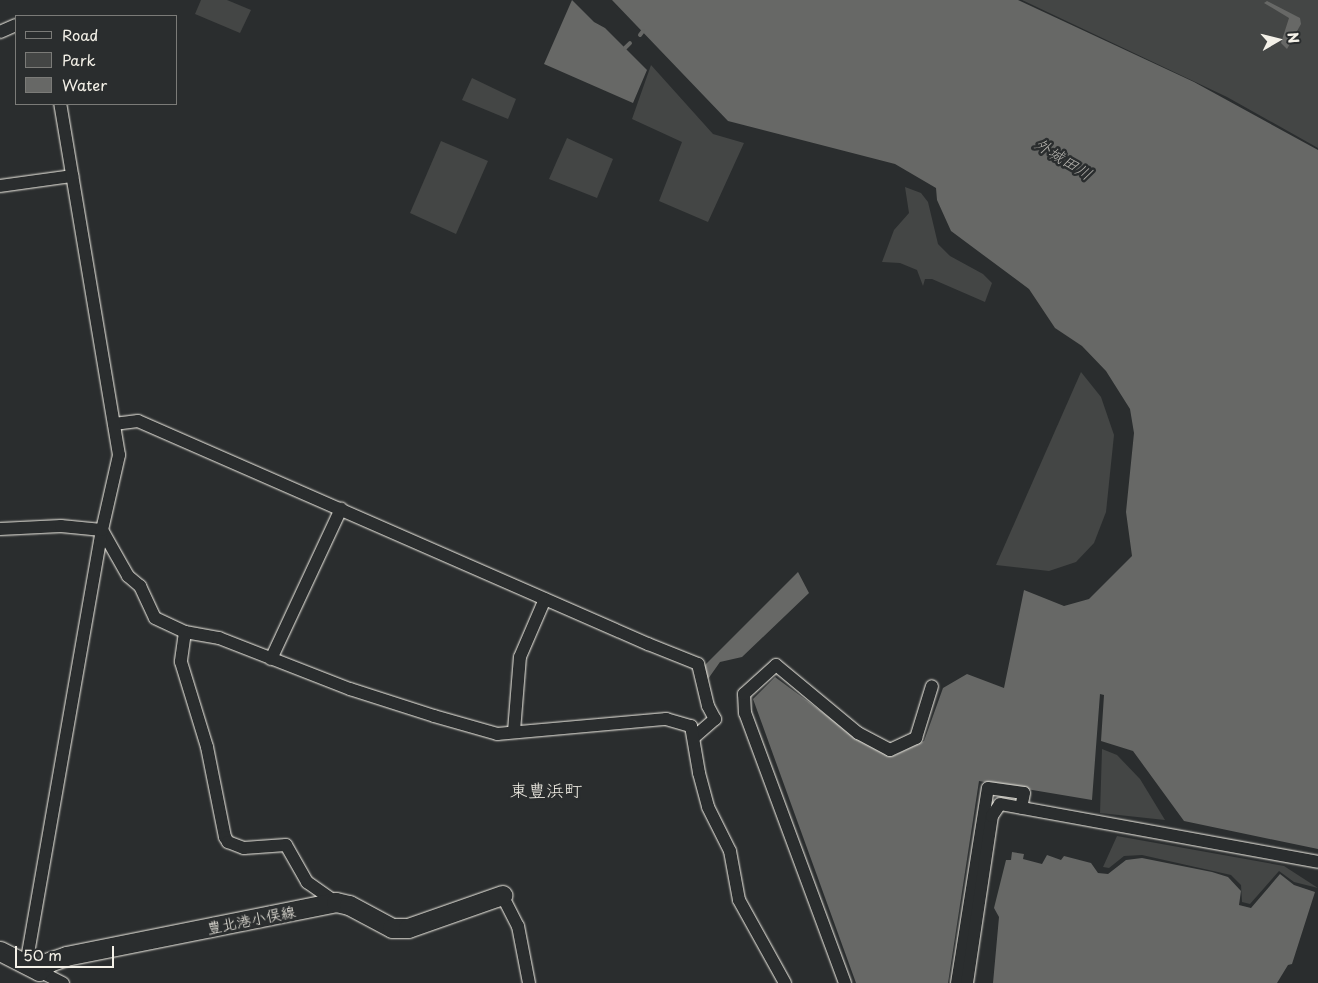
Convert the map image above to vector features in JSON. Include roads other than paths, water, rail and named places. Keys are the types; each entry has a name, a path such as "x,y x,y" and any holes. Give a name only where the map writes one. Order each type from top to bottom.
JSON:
{"main road":[{"path":"336,902 348,905 392,928 408,928 502,895"},
{"name":"豊北港小俣線","path":"33,968 66,956 336,902"},
{"path":"0,951 33,968"}],"street":[{"path":"0,32 15,25"},
{"path":"60,105 119,455 102,530 33,968 63,983"},
{"path":"0,186 72,176"},
{"path":"114,424 138,421 698,664 708,706 715,719 694,737"},
{"path":"271,659 341,509"},
{"path":"0,529 61,526 102,530"},
{"path":"102,530 128,576 140,586 155,618 185,632 219,638 271,659 434,716 497,734 666,719 690,726 694,737 701,782 708,806 730,851 739,900 785,983"},
{"path":"514,731 520,657 545,599"},
{"path":"185,632 182,662 207,747 225,836 228,842 244,848 286,845 306,882 336,902"},
{"path":"845,983 745,712 744,694 776,665 858,733 890,750 916,738 932,686"},
{"path":"957,983 988,788 1024,794 1021,808"},
{"path":"967,983 994,810 1000,804 1318,862"},
{"path":"502,895 518,926 529,983"}],"water":[{"path":"572,0 594,22 605,28 647,70 633,103 544,64"},
{"name":"外城田川","path":"612,0 1018,0 1194,82 1318,150 1318,849 1184,821 1133,751 1101,741 1104,695 1100,694 1092,800 979,781 948,983 856,983 753,699 775,677 856,737 893,756 924,741 943,688 967,674 1004,688 1024,590 1064,606 1089,599 1132,556 1126,512 1134,433 1130,409 1106,371 1082,346 1055,328 1029,289 951,231 937,200 936,188 895,164 728,121"},
{"path":"1267,1 1300,18 1301,24 1287,49 1281,43 1289,18 1264,3"},
{"path":"798,572 809,593 742,657 720,662 708,679 703,667"},
{"path":"1012,852 1024,854 1023,859 1042,864 1047,855 1061,860 1064,856 1091,863 1098,873 1108,874 1126,860 1142,858 1212,872 1228,877 1241,891 1239,905 1251,908 1280,874 1294,885 1315,892 1292,964 1288,965 1277,983 993,983 999,917 994,908 1006,860 1011,860"}],"waterway":[{"path":"640,35 643,31"},
{"path":"625,48 630,43"}],"district":[{"name":"東豊浜町","path":"546,790"}]}
